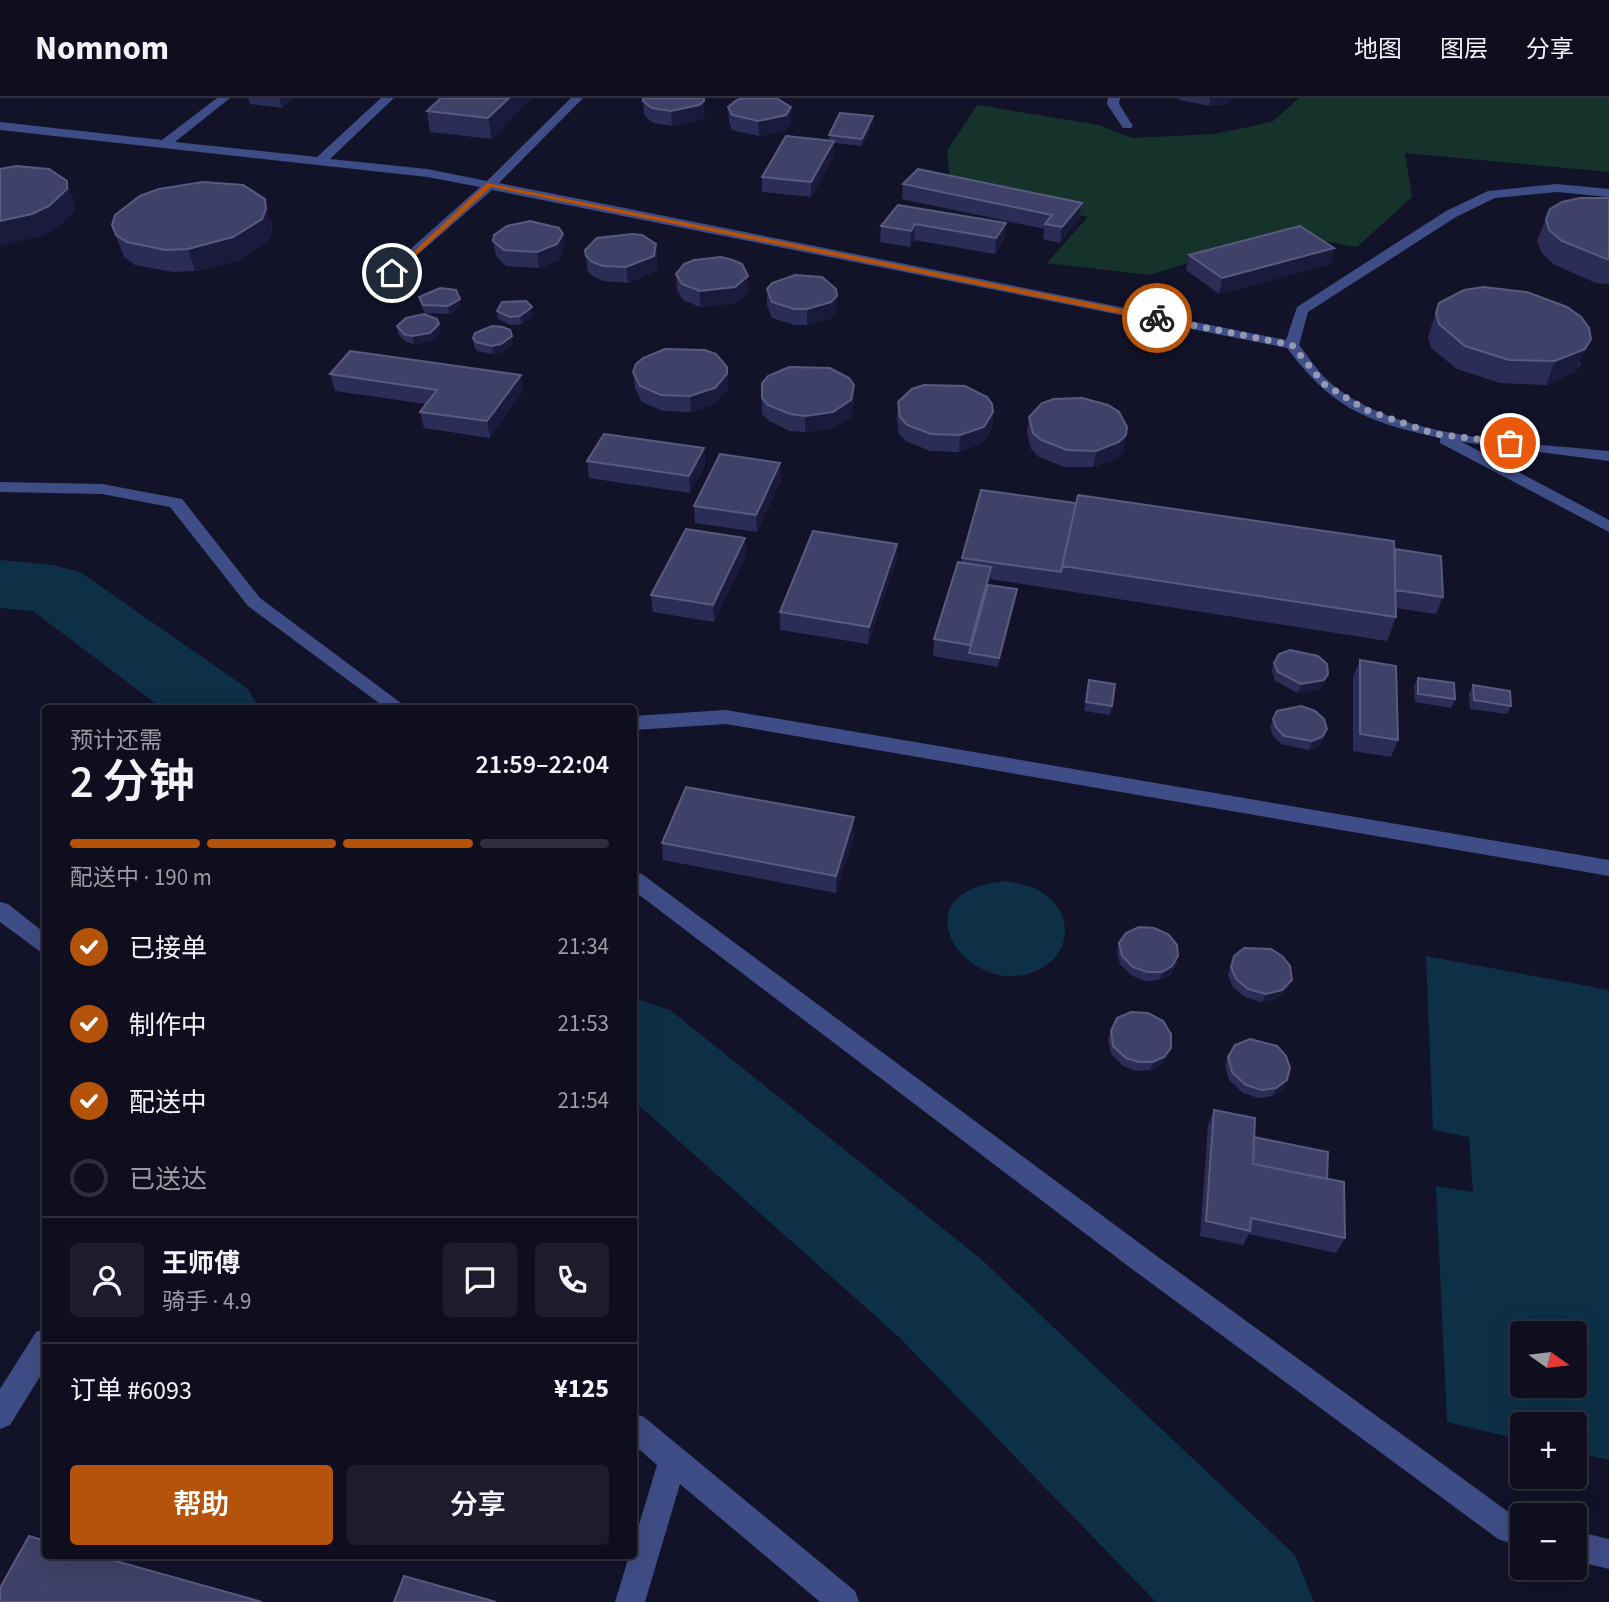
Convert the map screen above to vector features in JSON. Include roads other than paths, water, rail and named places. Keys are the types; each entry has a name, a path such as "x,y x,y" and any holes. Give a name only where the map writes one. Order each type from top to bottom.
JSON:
{"street":[{"path":"165,144 223,98"},
{"path":"320,161 388,98"},
{"path":"392,273 490,185 577,98"},
{"path":"1114,98 1113,104 1127,126"},
{"path":"0,125 427,173 1292,345 1324,384 1366,410 1435,434 1609,527"},
{"path":"1292,345 1302,310 1451,214 1492,194 1557,188 1609,193"},
{"path":"1435,434 1609,456"},
{"path":"0,487 102,489 176,503 254,602 395,705"},
{"path":"637,723 726,717 1609,868"},
{"path":"637,882 1141,1260 1510,1529"},
{"path":"0,910 42,944"},
{"path":"0,1415 42,1347"},
{"path":"637,1429 844,1602"},
{"path":"630,1602 673,1459"},
{"path":"1587,1549 1609,1554"}],"water":[{"path":"1006,881 1032,887 1046,895 1064,921 1064,941 1054,959 1045,966 1019,976 993,973 971,962 955,944 947,925 952,905 970,890"},
{"path":"1426,956 1609,990 1609,1460 1587,1455 1587,1412 1510,1412 1510,1437 1447,1422 1436,1186 1473,1192 1469,1137 1433,1130"}],"waterway":[{"path":"0,584 53,589 213,705"},
{"path":"637,1043 940,1298 1248,1602"}]}
